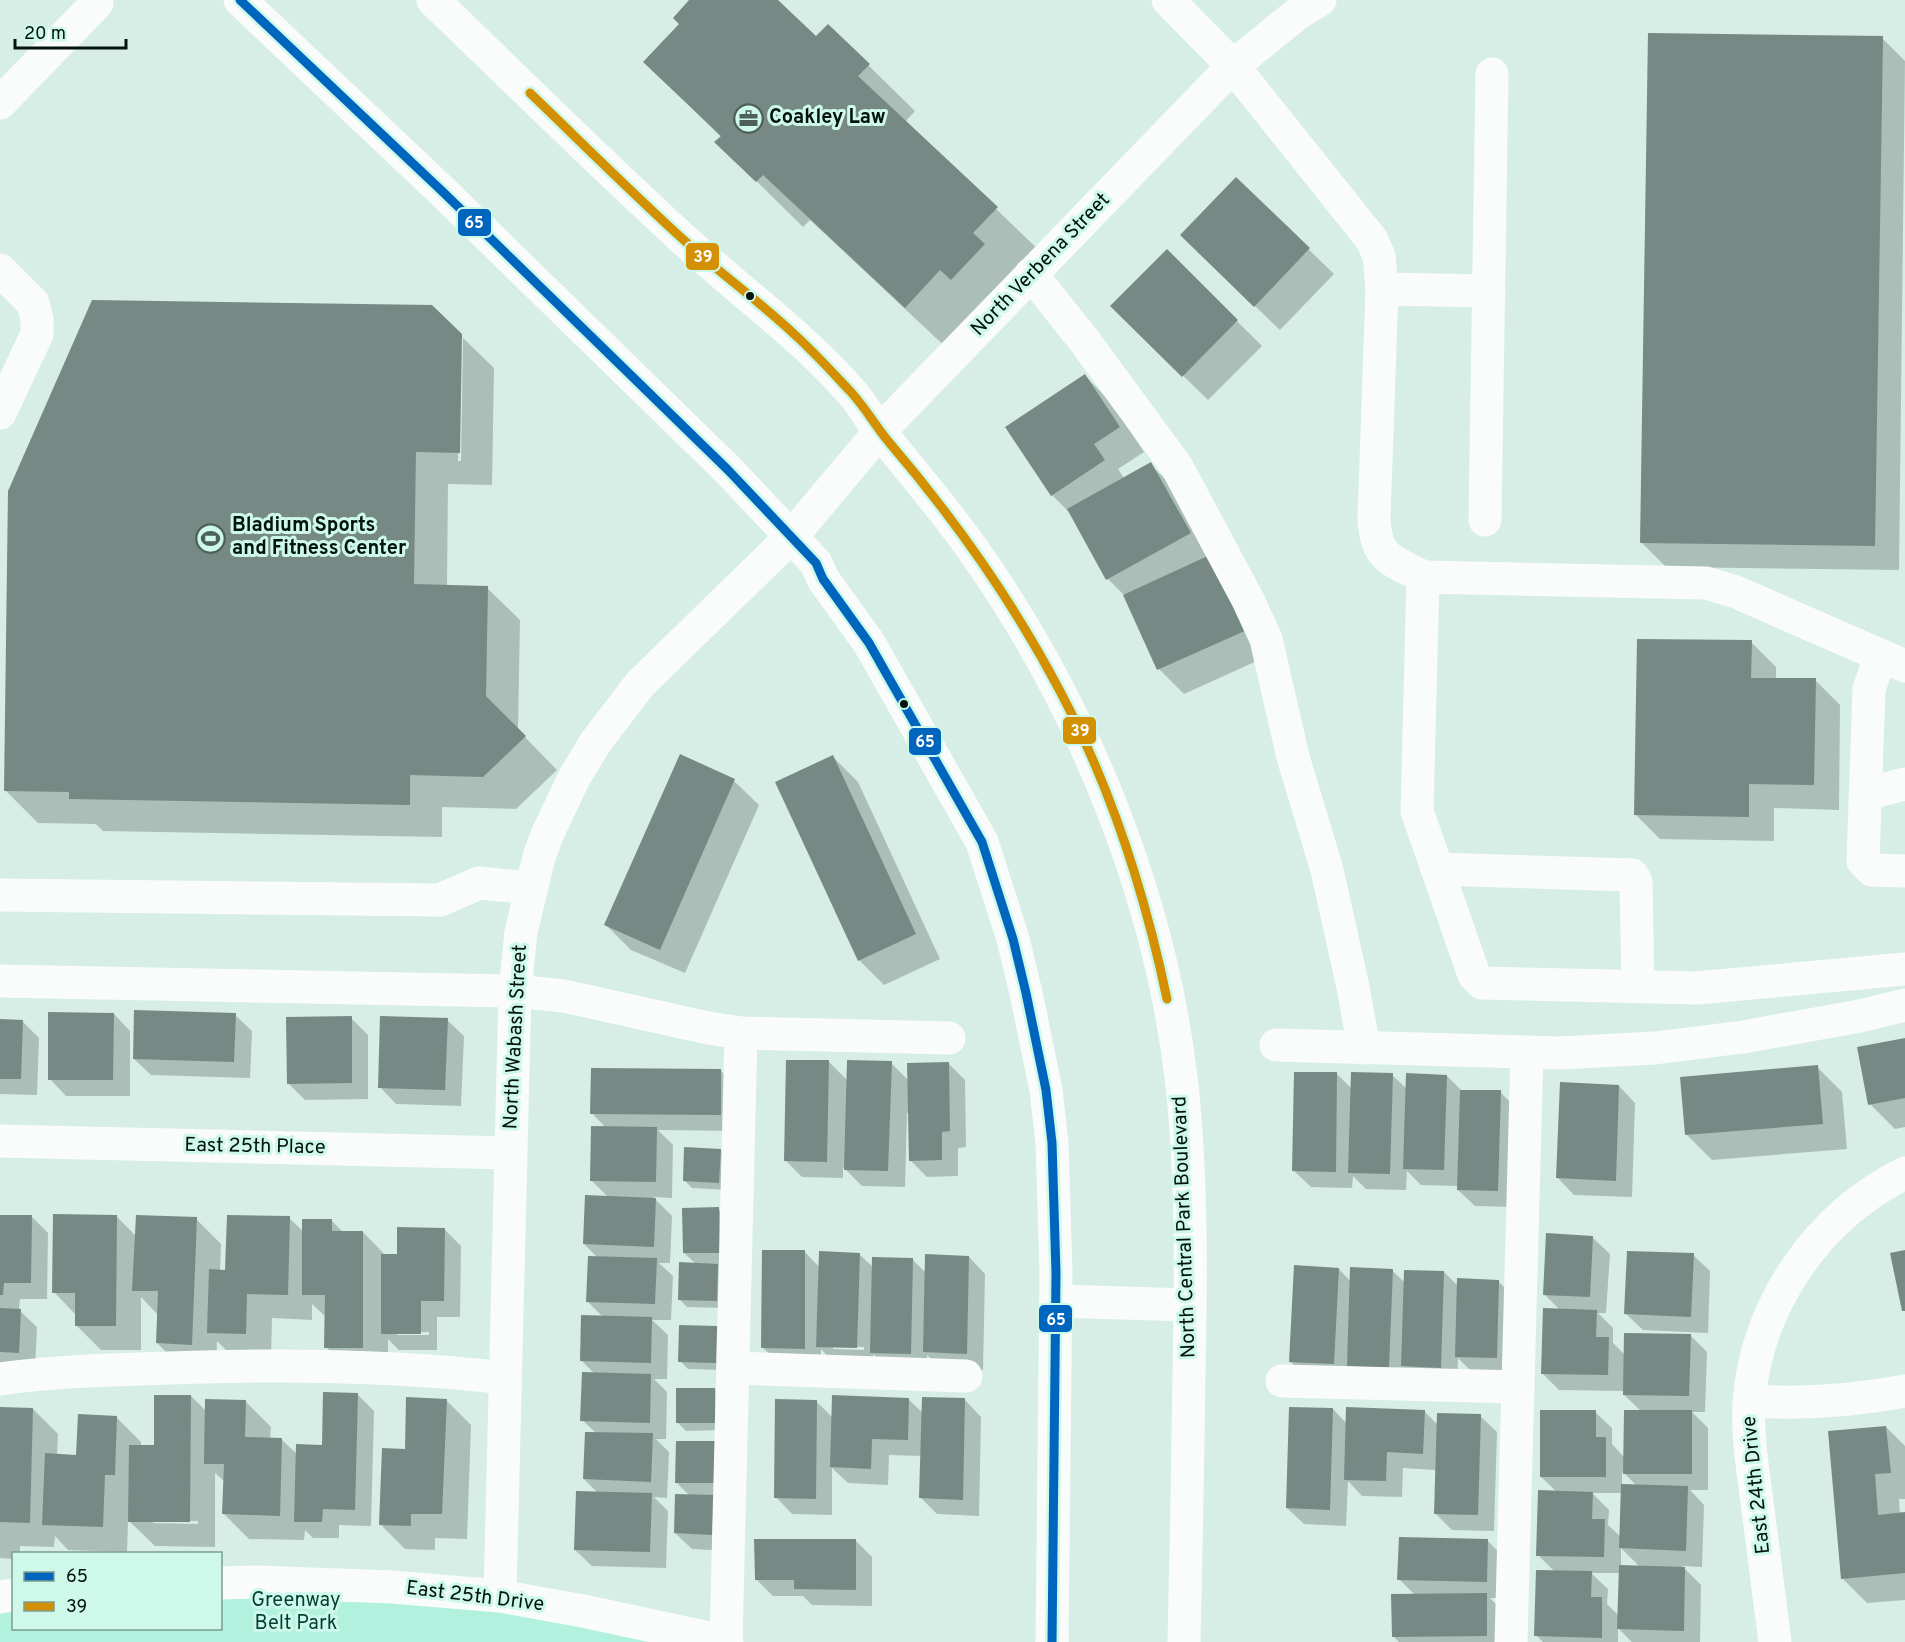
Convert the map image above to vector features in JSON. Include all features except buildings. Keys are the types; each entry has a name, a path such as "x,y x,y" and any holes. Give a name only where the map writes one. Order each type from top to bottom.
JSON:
{"main road":[{"path":"240,0 444,193 728,470 816,562 823,579 869,643 982,842 1013,939 1046,1090 1052,1143 1056,1301 1052,1642"},
{"name":"North Central Park Boulevard","path":"433,0 688,243 794,334 853,395 978,556 1063,696 1131,862 1147,914 1161,974 1181,1082 1188,1194 1190,1305 1184,1642"},
{"path":"1168,0 1233,66 1372,240 1379,256 1382,289 1374,507 1375,537 1384,555 1423,578 1706,583 1736,592 1893,661 1869,689 1863,861 1872,870 1905,871"},
{"name":"North Verbena Street","path":"792,536 880,431 1233,66 1298,14 1320,0"},
{"path":"0,103 97,3"},
{"path":"1485,520 1492,74"},
{"path":"0,270 33,303 37,319 37,334 0,413"},
{"path":"1031,274 1083,339 1176,467 1248,600 1266,639 1293,757 1328,870 1364,1048"},
{"path":"1382,289 1489,291"},
{"name":"North Wabash Street","path":"500,1596 515,991 521,932 531,888 547,835 565,795 595,743 613,718 640,684 792,536"},
{"path":"1423,578 1417,811 1474,975 1482,984 1697,988 1905,969"},
{"path":"1866,794 1905,784"},
{"path":"1437,869 1632,875 1636,882 1638,987"},
{"path":"0,895 440,900 479,883 531,888"},
{"path":"0,981 515,991 564,996 708,1028 741,1033 949,1038"},
{"path":"1276,1045 1560,1053 1655,1048 1743,1037 1905,1005"},
{"path":"726,1642 741,1033"},
{"path":"1511,1642 1527,1052"},
{"name":"East 25th Place","path":"0,1141 510,1153"},
{"name":"East 24th Drive","path":"1775,1642 1751,1456 1750,1401 1756,1361 1767,1325 1791,1277 1816,1241 1849,1209 1888,1181 1905,1173"},
{"path":"1056,1301 1190,1305"},
{"path":"0,1379 140,1369 245,1365 399,1369 505,1378"},
{"path":"733,1368 966,1376"},
{"path":"1282,1381 1518,1387"},
{"path":"1750,1401 1784,1403 1828,1401 1905,1391"},
{"name":"East 25th Drive","path":"222,1583 392,1587 500,1596 583,1611 726,1642"}],"green space":[{"name":"Greenway Belt Park","path":"222,1583 392,1587 727,1642 0,1642 0,1597 12,1595 12,1630 222,1630"}],"transit line":[{"name":"65","path":"240,0 444,193 728,470 816,563 823,579 869,643 982,842 1013,939 1026,993 1046,1090 1052,1143 1056,1273 1052,1642"},
{"name":"39","path":"530,93 666,224 781,322 823,362 860,403 982,562 1043,659 1096,766 1137,881 1167,999"}],"place":[{"name":"Coakley Law","path":"748,118"},
{"name":"Bladium Sports and Fitness Center","path":"211,538"}]}
